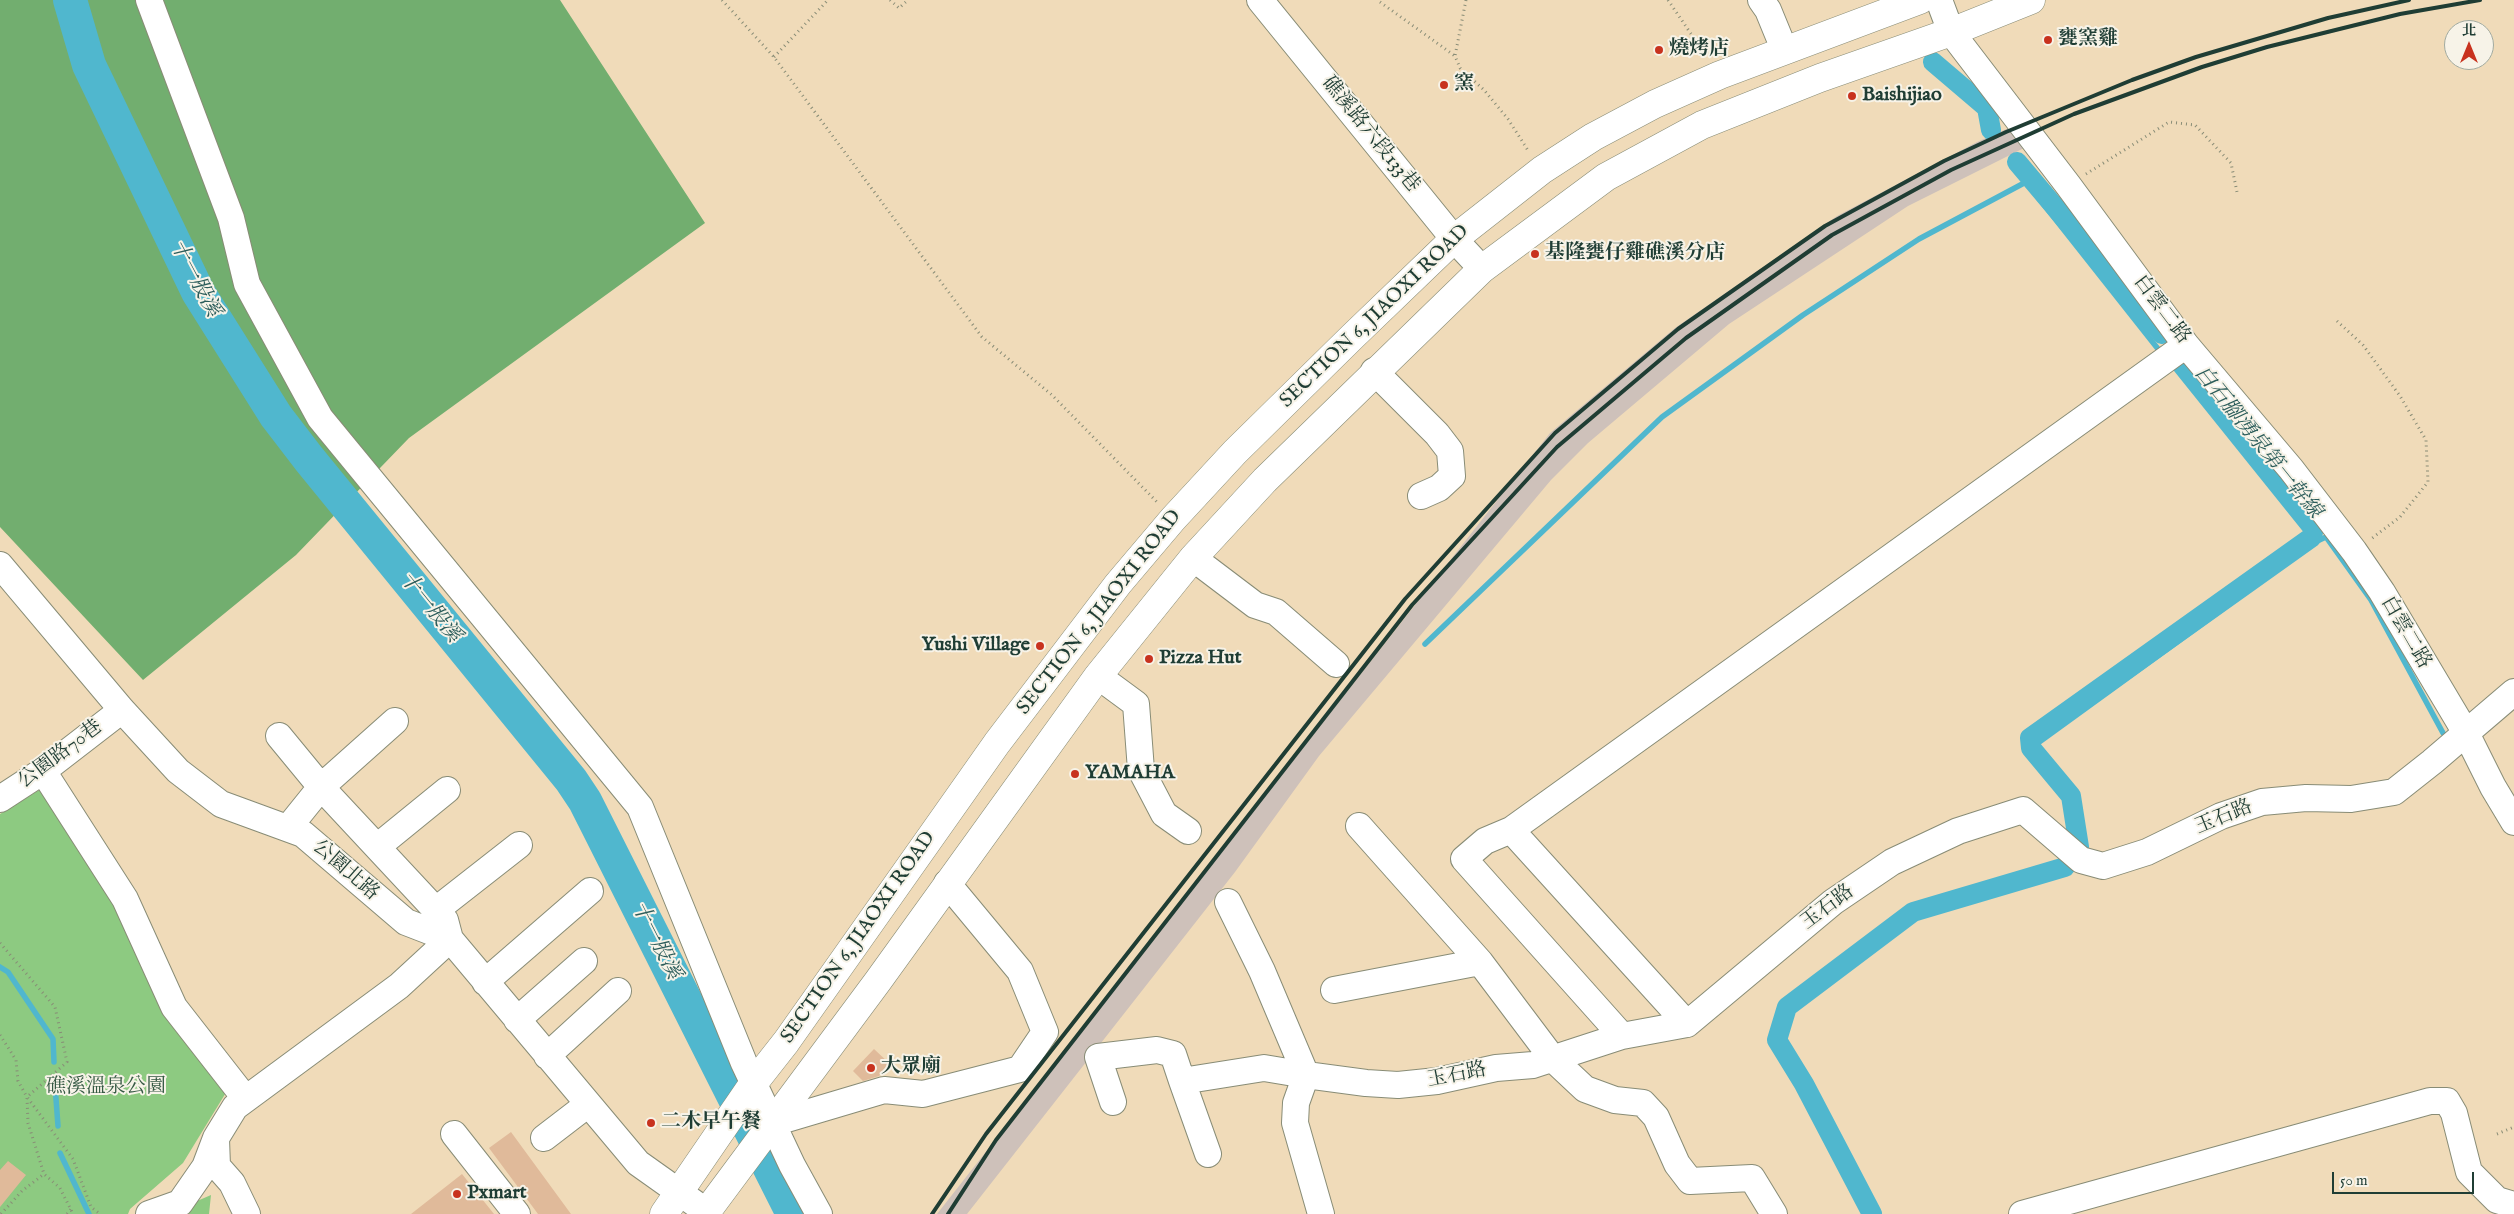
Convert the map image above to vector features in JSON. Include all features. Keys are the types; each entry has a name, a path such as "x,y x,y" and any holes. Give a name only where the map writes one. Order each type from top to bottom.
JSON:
{"main road":[{"name":"SECTION 6, JIAOXI ROAD","path":"671,1204 726,1123 786,1042 998,744 1118,584 1173,519 1235,452 1454,239 1542,170 1593,137 1655,104 1720,75 1920,0"},
{"name":"SECTION 6, JIAOXI ROAD","path":"706,1213 770,1128 1098,676 1193,558 1265,480 1374,371 1482,268 1606,177 1702,125 1820,78 1951,32 2022,1"}],"street":[{"path":"149,0 232,218 247,284 320,418 640,807 751,1088 770,1128 819,1214"},
{"path":"1760,0 1795,46"},
{"name":"白雲二路","path":"1938,0 1951,32 2068,185 2186,345 2291,469 2354,551 2382,592 2466,733 2493,787 2514,822"},
{"name":"礁溪路六段133巷","path":"1272,4 1454,239 1482,268"},
{"path":"1622,1036 1464,859 1485,841 1511,830 1859,582 2186,345"},
{"path":"1374,371 1437,434 1450,451 1452,476 1439,488 1421,496"},
{"path":"1193,558 1255,605 1276,612 1336,664"},
{"name":"公園北路","path":"0,565 122,710 178,771 220,804 254,818 303,834 406,922 450,939 671,1204 706,1213"},
{"path":"1098,676 1136,704 1141,770 1164,814 1188,831"},
{"path":"2466,733 2514,692"},
{"name":"公園路70巷","path":"0,800 44,771 122,710"},
{"path":"288,828 321,787 395,721"},
{"name":"玉石路","path":"1182,1081 1264,1068 1366,1083 1398,1085 1437,1081 1496,1068 1533,1065 1622,1036 1687,1024 1834,902 1892,862 1958,831 2023,810 2081,860 2103,866 2147,852 2221,816 2262,802 2306,798 2351,799 2394,792 2466,733"},
{"path":"149,1214 151,1211 180,1203 205,1167 216,1138 235,1107 399,986 450,939 446,920 321,787 279,736"},
{"path":"44,771 125,899 174,1007 245,1098"},
{"path":"377,847 448,790"},
{"path":"1359,826 1480,962 1553,1059 1585,1089 1616,1100 1643,1103 1656,1117 1677,1164 1690,1182 1752,1178 1774,1214"},
{"path":"1511,830 1687,1024"},
{"path":"436,910 519,845"},
{"path":"770,1128 884,1090 924,1094 1020,1069 1045,1032 1020,971 947,883"},
{"path":"486,982 590,892"},
{"path":"1228,902 1262,971 1306,1075 1296,1102 1295,1123 1321,1214"},
{"path":"517,1020 584,961"},
{"path":"1334,990 1480,962"},
{"path":"546,1056 618,990"},
{"path":"1113,1102 1098,1057 1157,1050 1173,1054 1208,1154"},
{"path":"2022,1214 2430,1101 2447,1101 2454,1113 2469,1172 2497,1200 2514,1205"},
{"path":"544,1138 587,1105"},
{"path":"454,1134 517,1214"},
{"path":"216,1138 217,1166 232,1183 247,1214"},
{"path":"226,1214 232,1183"}],"path":[{"path":"722,0 774,57 982,337 1052,395 1173,519"},
{"path":"774,57 828,0"},
{"path":"890,0 899,8 908,0"},
{"path":"1455,56 1466,0"},
{"path":"1668,0 1720,75"},
{"path":"1380,2 1455,56 1460,68 1484,90 1508,119 1542,170"},
{"path":"2068,185 2169,122 2194,125 2230,162 2238,192"},
{"path":"2337,321 2363,345 2400,396 2426,440 2428,482 2400,517 2354,551"},
{"path":"0,943 55,1007 67,1062 27,1097"},
{"path":"0,1035 16,1060 18,1081 27,1097 73,1159 91,1207 100,1214"},
{"path":"27,1097 28,1123 44,1174 60,1188 72,1214"},
{"path":"2497,1134 2514,1127"},
{"path":"1,1214 22,1191 44,1174"},
{"path":"67,1214 70,1209"}],"shaded area":[{"path":"2018,124 2030,145 1908,206 1729,324 1588,443 1551,480 1319,756 1235,872 967,1214 937,1214 1550,433 1675,328 1837,216 1977,142"}],"green space":[{"path":"0,0 560,0 705,223 409,438 296,555 143,680 0,527"},
{"name":"礁溪溫泉公園","path":"44,787 230,1086 183,1163 130,1209 128,1214 0,1214 0,814"},
{"path":"211,1195 209,1214 167,1214"}],"building":[{"name":"大眾廟","path":"874,1049 890,1064 879,1076 863,1081 853,1071"},
{"path":"511,1132 571,1214 538,1214 489,1148"},
{"path":"8,1161 26,1175 0,1207 0,1170"},
{"name":"Pxmart","path":"462,1174 494,1214 411,1214"}],"waterway":[{"name":"十一股溪","path":"70,0 89,65 198,292 276,416 571,780 585,801 793,1214"},
{"path":"1933,62 1987,108 1991,130"},
{"path":"2017,162 2162,334"},
{"name":"白石腳湧泉第一幹線","path":"2030,176 2026,182 2162,354"},
{"path":"1425,644 1662,417 1803,315 1919,239 2026,182"},
{"name":"白石腳湧泉第一幹線","path":"2172,364 2315,542 2326,537 2371,600 2443,733"},
{"path":"2079,847 2071,796 2031,748 2030,738 2312,537 2314,527 2186,364"},
{"path":"2031,748 2315,542"},
{"path":"1872,1214 1804,1084 1777,1040 1787,1007 1913,912 2065,867"},
{"path":"0,967 8,972 53,1039 54,1062"},
{"path":"55,1085 58,1126"},
{"path":"60,1153 89,1214"}],"railway":[{"path":"932,1214 986,1134 1405,599 1555,433 1678,329 1825,226 1944,161 2006,132 2132,80 2196,57 2328,18 2409,0"},
{"path":"948,1214 996,1140 1412,605 1557,447 1686,338 1832,235 1951,170 2074,114 2202,67 2267,47 2400,14 2480,0"}],"place":[{"name":"甕窯雞","path":"2048,40"},
{"name":"燒烤店","path":"1659,50"},
{"name":"窯","path":"1444,85"},
{"name":"Baishijiao","path":"1852,96"},
{"name":"基隆甕仔雞礁溪分店","path":"1535,254"},
{"name":"Yushi Village","path":"1040,646"},
{"name":"Pizza Hut","path":"1149,659"},
{"name":"YAMAHA","path":"1075,774"},
{"name":"大眾廟","path":"871,1068"},
{"name":"二木早午餐","path":"651,1123"},
{"name":"Pxmart","path":"457,1194"}]}
